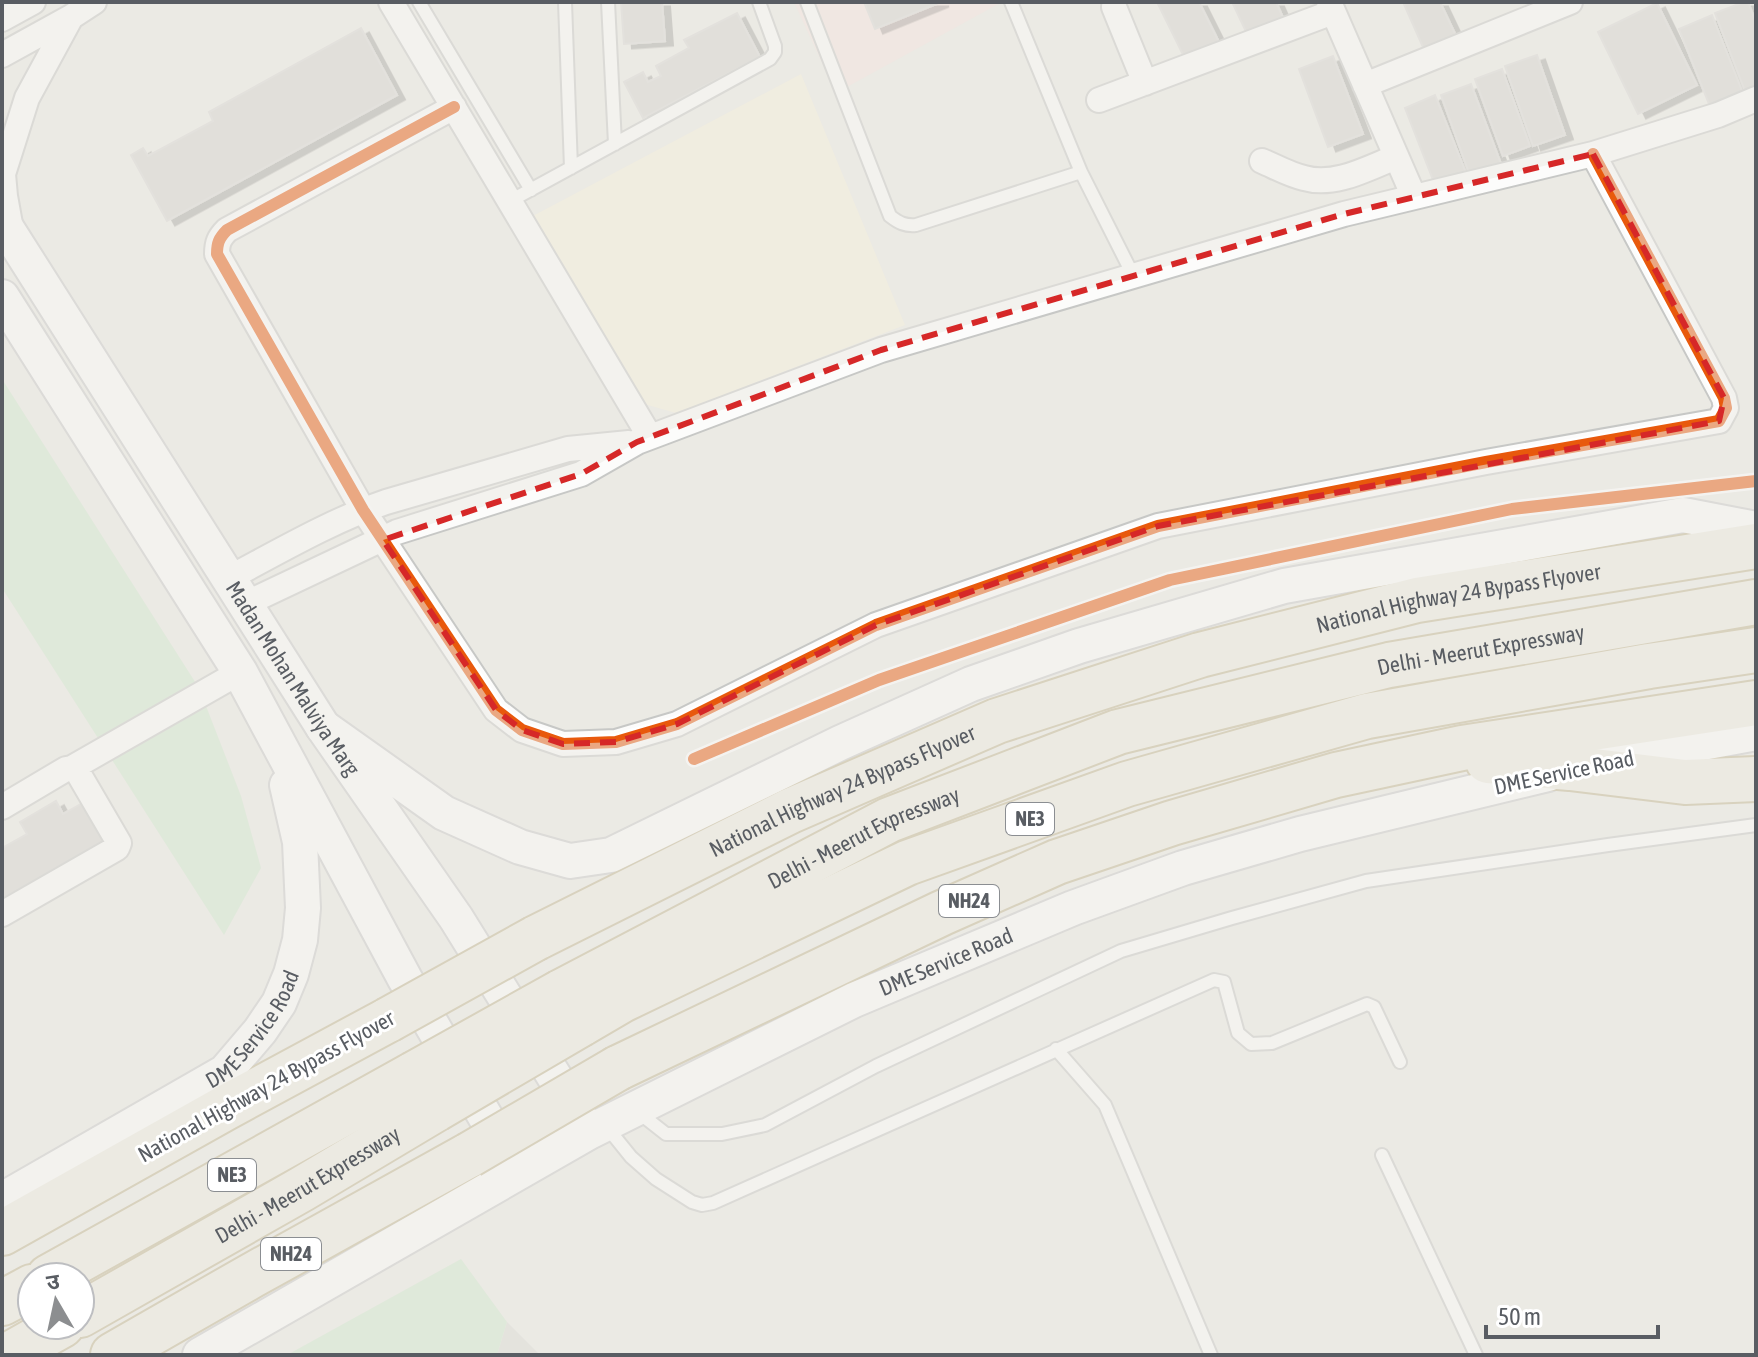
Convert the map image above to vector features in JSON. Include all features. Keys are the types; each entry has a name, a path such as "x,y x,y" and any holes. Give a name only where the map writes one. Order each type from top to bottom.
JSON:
{"highway":[{"name":"National Highway 24 Bypass Flyover","path":"2,1233 536,938 790,811 997,721 1200,655 1417,600 1756,546"},
{"name":"Delhi - Meerut Expressway","path":"82,1261 425,1092 571,1008 613,964 889,820 1118,732 1389,665 1756,602"},
{"name":"Delhi - Meerut Expressway","path":"571,1008 622,1000 907,863 1127,784 1367,716 1756,650"},
{"path":"1391,763 1462,748 1756,703"},
{"path":"1391,763 1490,761 1685,782 1756,779"},
{"name":"NH24","path":"113,1355 618,1068 942,913 1057,862 1172,823 1336,775 1391,763"},
{"name":"Delhi - Meerut Expressway","path":"96,1306 288,1197 425,1092"},
{"path":"9,1355 34,1341"}],"main road":[{"name":"Madan Mohan Malviya Marg","path":"8,229 323,727 597,1128"},
{"name":"Madan Mohan Malviya Marg","path":"2,297 240,672 405,979 519,1173"},
{"path":"323,727 444,813 520,847 570,861 611,855 840,743 971,684 1079,646 1284,586 1683,515 1756,529"},
{"name":"DME Service Road","path":"200,1355 597,1128 854,1000 1059,914 1183,868 1300,834 1570,768 1756,733"},
{"name":"DME Service Road","path":"2,1200 225,1072 279,1003 300,940 303,908 300,842 275,738"}],"street":[{"path":"2,19 33,2"},
{"path":"2,55 94,2"},
{"path":"391,2 438,57 454,107 520,196 644,439"},
{"path":"1365,85 1570,2"},
{"path":"1114,7 1145,83"},
{"path":"1099,100 1331,7 1414,197"},
{"path":"8,229 3,174 27,98 71,17"},
{"path":"237,591 383,540 397,532 581,474 644,439 881,350 1344,214 1593,154 1718,115 1756,99"},
{"path":"454,107 227,230 219,238 217,254 363,510 496,710 522,730 563,744 616,742 677,724 876,625 1158,526 1486,462 1719,421 1726,408 1724,398 1593,154"},
{"path":"1262,161 1301,178 1322,181 1334,180 1396,157"},
{"path":"237,591 363,510 568,449 644,439"},
{"path":"2,807 240,672"},
{"path":"2,914 117,848 117,838 77,771 72,768"}],"lane":[{"path":"419,2 438,57 520,196 770,59 775,46 759,2"},
{"path":"565,2 571,168"},
{"path":"608,2 615,144"},
{"path":"807,2 890,216 899,223 916,225 1081,172"},
{"path":"1011,2 1081,172 1133,275"},
{"path":"635,1110 666,1134 722,1134 765,1125 876,1066 1121,951 1366,881 1756,825"},
{"path":"597,1128 656,1179 692,1202 702,1205 713,1203 1214,980 1224,982 1238,1033 1251,1044 1272,1043 1367,1004 1374,1007 1400,1062"},
{"path":"1056,1049 1105,1105 1211,1355"},
{"path":"1382,1155 1476,1355"}],"highlighted area":[{"path":"1593,154 1724,398 1719,421 1158,526 876,625 677,724 616,742 563,744 522,730 496,710 383,540 581,474 637,442 881,350 1344,214"}],"shaded area":[{"path":"794,2 1002,2 836,93"},
{"path":"801,74 905,325 676,413 644,404 529,218"},
{"path":"507,1322 540,1355 497,1355"}],"green space":[{"path":"2,379 199,688 241,796 261,868 224,935 2,588"},
{"path":"461,1259 507,1322 497,1355 287,1355"}],"building":[{"path":"621,2 662,2 665,41 624,44"},
{"path":"864,2 941,2 875,29"},
{"path":"1157,2 1199,2 1221,46 1187,63"},
{"path":"1232,2 1276,2 1285,22 1249,38"},
{"path":"1403,2 1440,2 1458,40 1426,54"},
{"path":"1748,2 1756,23 1756,96 1748,99 1715,13"},
{"path":"1657,3 1697,85 1638,114 1598,32"},
{"path":"737,13 760,57 643,118 624,82 643,72 648,82 661,76 656,66 689,48 684,40"},
{"path":"1712,15 1746,101 1713,114 1679,29"},
{"path":"361,28 397,95 167,221 131,155 143,148 148,156 213,121 209,112"},
{"path":"1537,55 1565,135 1533,146 1505,66"},
{"path":"1333,56 1363,134 1328,147 1299,69"},
{"path":"1502,69 1530,146 1503,156 1475,79"},
{"path":"1471,84 1501,164 1470,176 1441,95"},
{"path":"1435,95 1466,173 1435,185 1405,108"},
{"path":"56,801 63,814 86,801 112,846 2,908 2,848 27,834 20,822"}],"cycle path":[{"path":"454,107 227,230 219,241 217,254 363,510 496,710 522,730 563,744 616,742 677,724 876,625 1158,526 1486,462 1719,421 1726,408 1724,398 1593,154"},
{"path":"694,759 879,680 1170,580 1512,509 1756,481"}]}
